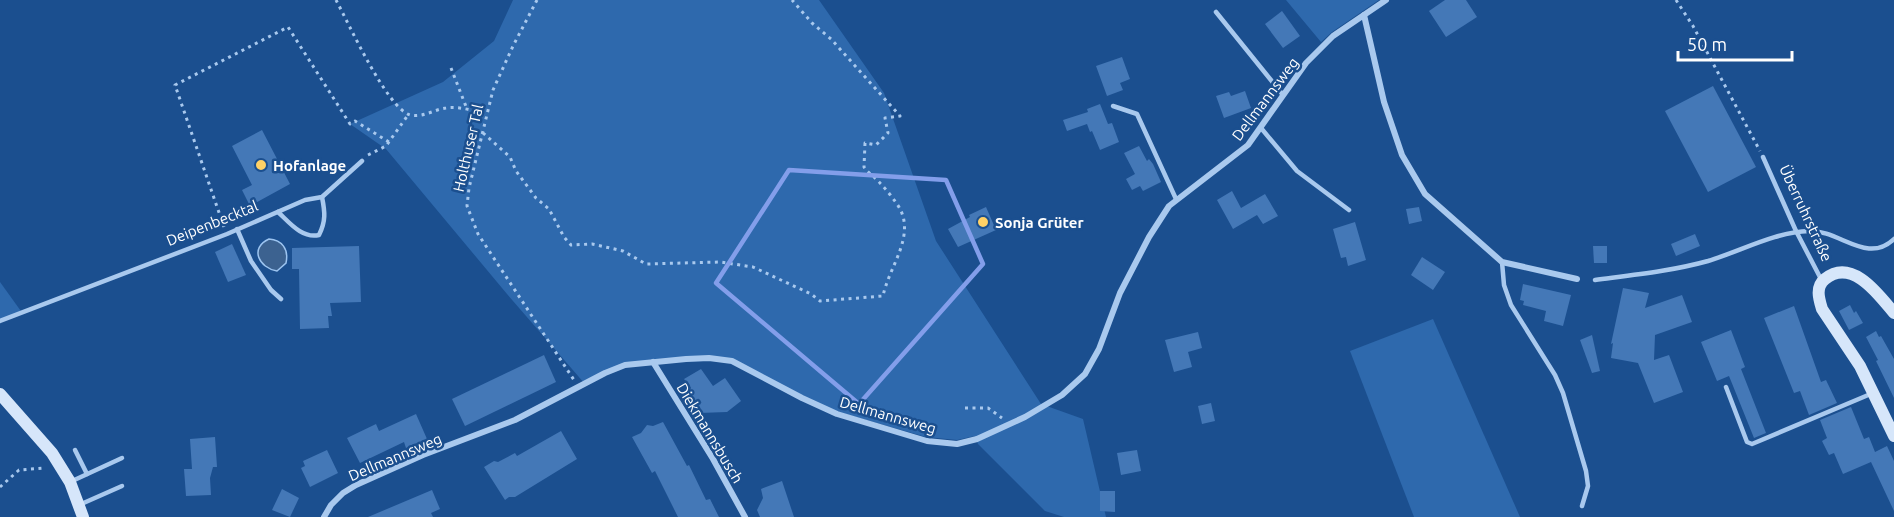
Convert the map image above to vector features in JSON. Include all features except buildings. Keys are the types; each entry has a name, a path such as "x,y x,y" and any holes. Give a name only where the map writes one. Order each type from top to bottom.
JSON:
{"main road":[{"name":"Überruhrstraße","path":"1894,313 1864,280 1845,272 1835,273 1822,281 1818,292 1822,309 1847,345 1894,436"},
{"path":"0,394 52,453 70,482 81,511"}],"street":[{"name":"Dellmannsweg","path":"324,517 331,505 343,493 356,485 423,455 515,420 625,365 709,358 732,361 802,399 828,410 927,441 957,444 977,439 1025,417 1062,395 1085,374 1099,349 1120,293 1149,237 1159,219 1176,199 1248,145 1306,63 1333,36 1386,0"},
{"path":"1364,15 1384,102 1402,155 1425,194 1502,262 1577,279"},
{"name":"Diekmannsbusch","path":"653,362 713,459 745,517"}],"lane":[{"path":"1216,12 1283,94"},
{"path":"1113,106 1137,114 1176,199"},
{"path":"1261,128 1297,171 1349,210"},
{"name":"Überruhrstraße","path":"1763,157 1796,231 1822,281"},
{"name":"Deipenbecktal","path":"0,321 227,234 305,200 321,198 362,161"},
{"path":"278,212 301,232 311,237 319,235 324,225 325,213 321,198"},
{"path":"237,229 251,261 271,290 281,299"},
{"path":"1595,280 1707,261 1796,231 1817,230 1870,250 1885,247 1894,239"},
{"path":"1502,262 1504,285 1511,305 1555,375 1563,393 1586,471 1588,486 1582,506"},
{"path":"1726,387 1747,442 1752,444 1873,393"},
{"path":"75,450 87,474"},
{"path":"70,482 122,458"},
{"path":"81,511 122,486"}],"path":[{"path":"336,0 386,93 408,115 417,116 448,108 467,109 488,114"},
{"name":"Holthuser Tal","path":"537,0 493,90 469,188 467,206 478,234 579,387"},
{"path":"483,133 510,157 516,171 536,198 549,209 564,237 571,245 592,244 623,251 646,264 720,262 753,267 811,294 820,301 883,296 891,268 900,254 905,230 904,214 882,184 864,167 865,143 876,145 888,133 885,118 900,116 831,39 812,23 792,0"},
{"path":"1676,0 1693,26 1763,157"},
{"path":"227,234 176,85 288,27 350,124 355,121 389,142"},
{"path":"452,68 467,109"},
{"path":"362,161 389,142 408,115"},
{"path":"965,408 988,408 997,413 1008,425"},
{"path":"0,487 18,472 49,468"}],"highlighted area":[{"path":"789,170 946,180 983,264 859,404 716,283"}],"shaded area":[{"path":"513,0 819,0 884,93 936,241 1041,404 1083,419 1106,517 1064,517 1045,511 978,444 975,436 957,440 926,437 838,412 801,396 732,360 625,364 585,384 386,149 350,124 443,82 494,41"},
{"path":"1286,0 1379,0 1321,42"},
{"path":"269,239 281,243 286,253 286,263 277,271 265,266 259,257 259,247"},
{"path":"0,282 23,314 0,321"},
{"path":"1433,319 1520,517 1414,517 1350,351"}],"place":[{"name":"Hofanlage","path":"261,165"},
{"name":"Sonja Grüter","path":"983,222"}]}
